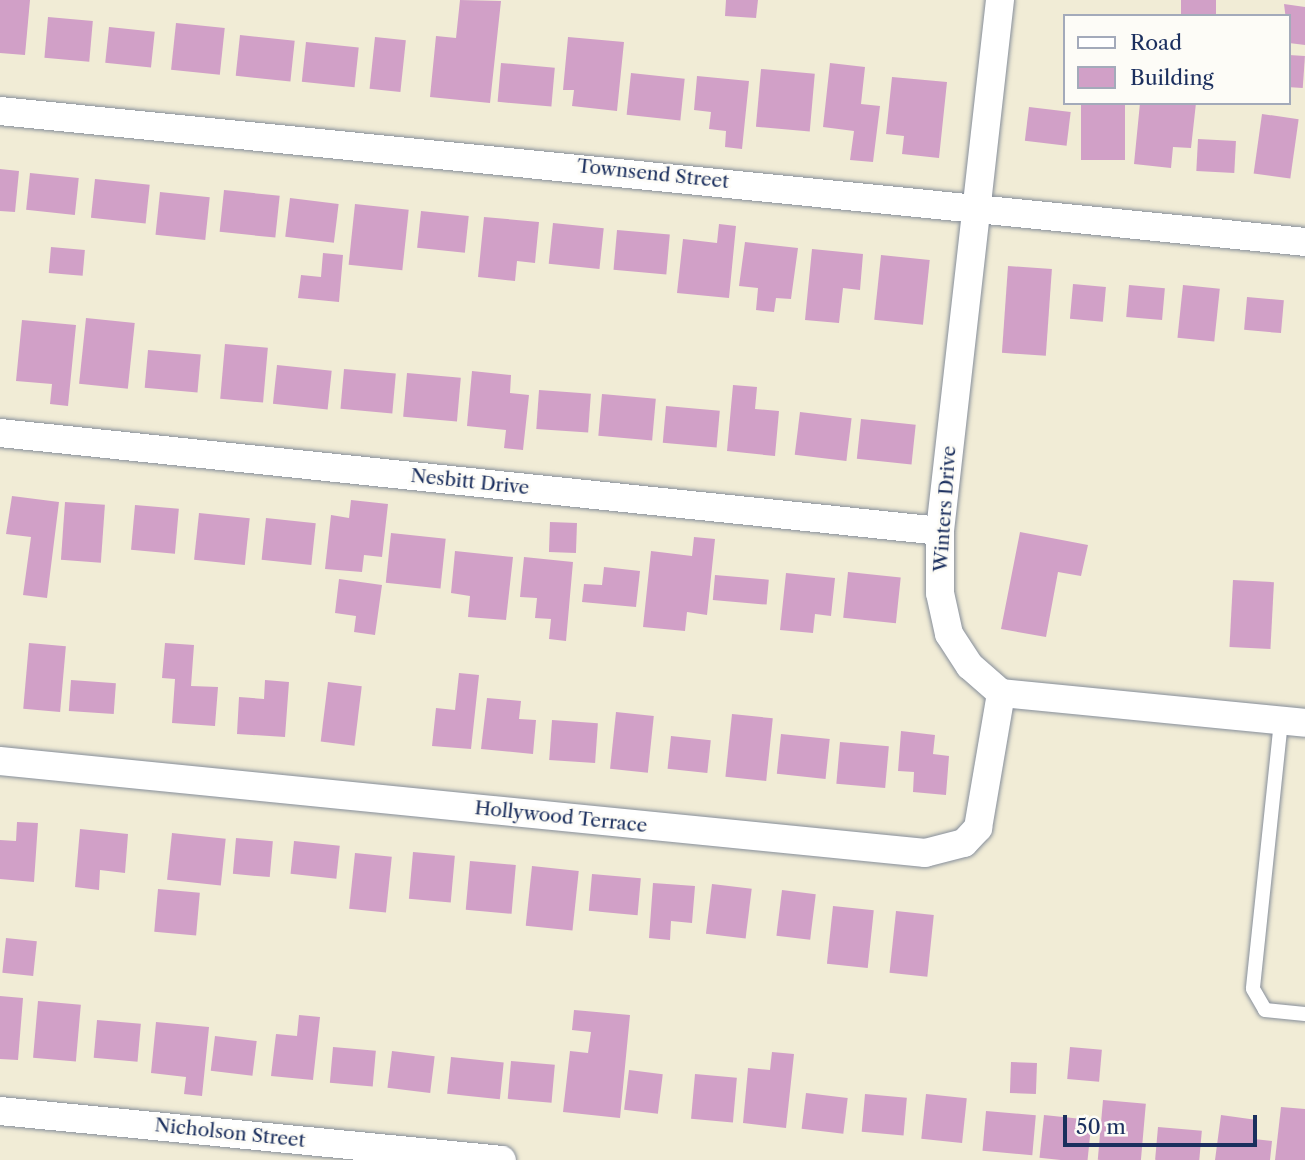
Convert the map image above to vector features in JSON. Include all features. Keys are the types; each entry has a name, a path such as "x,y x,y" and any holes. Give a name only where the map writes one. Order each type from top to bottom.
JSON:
{"street":[{"name":"Winters Drive","path":"1000,0 940,531 940,593 949,634 970,666 1000,693"},
{"name":"Townsend Street","path":"0,111 976,206 1305,242"},
{"name":"Nesbitt Drive","path":"0,433 940,531"},
{"path":"1000,693 1293,722"},
{"name":"Hollywood Terrace","path":"0,761 925,853 964,843 978,828 1000,693"},
{"name":"Nicholson Street","path":"0,1111 502,1160"}],"lane":[{"path":"1293,722 1253,989 1265,1010 1305,1014"}],"building":[{"path":"0,0 30,0 25,55 0,53"},
{"path":"460,0 501,1 490,103 430,97 436,36 456,38"},
{"path":"726,0 758,0 756,18 725,16"},
{"path":"1181,0 1216,0 1216,14 1181,14"},
{"path":"1284,4 1305,7 1305,45 1291,43 1291,14 1285,14"},
{"path":"48,17 93,21 89,62 44,58"},
{"path":"176,23 225,28 220,75 171,70"},
{"path":"109,27 155,32 151,68 105,63"},
{"path":"240,35 295,41 290,82 236,76"},
{"path":"375,37 406,40 400,92 370,89"},
{"path":"568,37 624,42 617,111 572,106 574,90 563,90"},
{"path":"306,42 359,48 355,87 302,82"},
{"path":"1291,55 1305,56 1303,88 1291,87"},
{"path":"501,63 555,68 551,107 498,102"},
{"path":"830,63 865,67 861,104 880,106 873,162 850,160 854,131 823,127"},
{"path":"761,69 815,74 810,131 756,127"},
{"path":"631,73 685,79 680,120 627,115"},
{"path":"697,76 749,81 742,149 725,147 726,131 709,129 711,112 694,110"},
{"path":"892,77 947,82 939,158 902,154 904,136 886,134"},
{"path":"1081,105 1125,105 1125,160 1081,160"},
{"path":"1140,105 1196,105 1191,148 1173,147 1171,168 1134,164"},
{"path":"1029,107 1071,112 1067,146 1025,141"},
{"path":"1262,114 1299,119 1290,179 1254,173"},
{"path":"1198,139 1236,141 1234,173 1196,171"},
{"path":"0,169 19,171 15,212 0,211"},
{"path":"30,173 79,178 75,215 26,210"},
{"path":"95,179 150,185 146,224 91,218"},
{"path":"224,190 280,196 275,238 220,232"},
{"path":"160,192 210,197 205,240 156,235"},
{"path":"290,198 339,204 334,243 285,237"},
{"path":"355,204 409,210 402,270 349,265"},
{"path":"421,211 469,216 465,253 417,248"},
{"path":"484,217 539,222 535,263 517,261 515,281 478,277"},
{"path":"553,223 604,228 599,269 549,264"},
{"path":"719,224 736,226 729,298 677,293 683,239 717,243"},
{"path":"617,230 670,235 666,274 614,270"},
{"path":"745,242 798,248 791,299 776,298 774,312 756,310 758,288 739,286"},
{"path":"51,247 85,250 83,276 49,273"},
{"path":"812,249 863,254 860,290 843,288 839,323 805,320"},
{"path":"323,253 343,255 339,302 298,298 301,275 321,277"},
{"path":"881,255 930,260 923,325 874,320"},
{"path":"1008,266 1052,269 1046,356 1002,353"},
{"path":"1073,284 1106,287 1103,322 1070,319"},
{"path":"1129,285 1165,288 1162,320 1126,317"},
{"path":"1183,285 1220,289 1214,342 1177,338"},
{"path":"1247,297 1284,300 1281,333 1244,330"},
{"path":"86,318 135,323 128,389 79,384"},
{"path":"22,320 76,325 68,406 50,404 52,384 16,381"},
{"path":"225,344 268,348 263,403 220,399"},
{"path":"148,350 201,355 197,392 145,388"},
{"path":"277,365 332,371 328,410 273,404"},
{"path":"344,369 396,374 392,413 341,409"},
{"path":"472,371 511,375 510,393 529,395 523,450 504,448 506,430 467,426"},
{"path":"407,373 461,378 457,422 403,417"},
{"path":"733,385 757,387 755,409 779,411 775,456 727,451"},
{"path":"539,390 591,394 588,433 536,429"},
{"path":"602,394 656,399 652,441 598,436"},
{"path":"666,406 720,411 717,448 663,443"},
{"path":"800,412 852,418 846,461 795,455"},
{"path":"861,419 916,425 912,465 857,459"},
{"path":"12,496 59,502 47,598 23,595 31,537 6,534"},
{"path":"351,500 388,504 382,557 364,555 362,572 325,569 331,515 349,518"},
{"path":"65,502 105,505 101,563 61,560"},
{"path":"135,505 179,509 175,554 131,550"},
{"path":"199,513 250,518 245,565 194,560"},
{"path":"266,518 316,523 311,565 262,560"},
{"path":"550,522 577,523 576,553 549,552"},
{"path":"1020,532 1088,545 1081,576 1058,572 1046,637 1001,629"},
{"path":"391,533 446,539 440,588 386,583"},
{"path":"694,537 715,539 707,615 687,612 685,631 643,627 651,551 692,556"},
{"path":"455,551 513,557 506,620 468,617 470,596 451,593"},
{"path":"524,557 573,562 566,641 549,639 551,619 535,618 537,598 520,597"},
{"path":"604,567 640,571 636,607 582,602 584,584 602,585"},
{"path":"848,572 901,578 896,623 843,618"},
{"path":"786,573 835,578 831,616 815,614 813,633 780,630"},
{"path":"715,575 769,580 767,605 713,600"},
{"path":"339,579 382,585 375,635 354,632 356,616 335,613"},
{"path":"1233,580 1274,582 1270,649 1229,647"},
{"path":"29,643 66,646 60,712 23,709"},
{"path":"165,643 194,645 191,686 218,687 215,726 172,723 175,679 162,678"},
{"path":"459,673 479,675 471,749 432,746 436,708 455,710"},
{"path":"71,680 116,683 114,714 69,711"},
{"path":"265,680 289,682 285,737 237,734 239,697 264,699"},
{"path":"328,682 362,686 354,746 321,742"},
{"path":"487,698 521,701 519,719 536,720 533,754 481,749"},
{"path":"616,712 654,716 648,773 610,769"},
{"path":"732,714 773,718 766,781 725,777"},
{"path":"552,720 598,723 595,763 549,760"},
{"path":"901,731 935,735 933,754 949,756 946,795 913,792 914,772 898,771"},
{"path":"781,734 830,739 826,779 777,774"},
{"path":"671,736 711,740 707,773 668,769"},
{"path":"840,742 889,746 885,788 836,784"},
{"path":"17,822 38,823 34,882 0,879 0,840 16,841"},
{"path":"80,829 128,834 125,873 100,870 99,890 75,887"},
{"path":"172,833 226,839 221,885 167,880"},
{"path":"236,838 273,841 270,877 233,874"},
{"path":"294,841 340,846 336,879 291,874"},
{"path":"413,852 455,856 451,902 409,899"},
{"path":"355,853 392,857 386,913 349,909"},
{"path":"470,861 516,865 512,914 466,910"},
{"path":"532,866 579,871 572,931 526,926"},
{"path":"592,874 641,878 638,915 589,911"},
{"path":"653,883 695,886 692,923 671,921 670,940 649,938"},
{"path":"712,884 752,889 746,939 706,934"},
{"path":"158,889 200,893 196,935 154,932"},
{"path":"782,890 816,894 810,940 776,936"},
{"path":"833,906 874,910 868,968 827,964"},
{"path":"896,911 934,915 927,977 890,973"},
{"path":"6,938 37,941 33,976 2,973"},
{"path":"0,996 23,998 18,1060 0,1059"},
{"path":"38,1001 81,1005 76,1062 33,1058"},
{"path":"574,1010 630,1015 620,1118 563,1112 570,1051 588,1053 591,1032 572,1030"},
{"path":"299,1015 320,1017 313,1080 271,1076 276,1034 297,1036"},
{"path":"97,1020 141,1024 138,1062 94,1058"},
{"path":"156,1022 209,1027 202,1096 184,1094 186,1077 151,1073"},
{"path":"215,1036 257,1041 252,1076 211,1071"},
{"path":"333,1047 376,1051 373,1087 330,1083"},
{"path":"1070,1047 1102,1050 1099,1082 1067,1079"},
{"path":"392,1051 435,1056 430,1093 387,1088"},
{"path":"772,1052 794,1054 786,1128 743,1123 748,1068 770,1070"},
{"path":"451,1057 504,1063 500,1099 447,1094"},
{"path":"511,1061 555,1065 552,1103 508,1099"},
{"path":"1011,1062 1037,1063 1036,1094 1010,1093"},
{"path":"629,1070 663,1074 658,1114 624,1110"},
{"path":"695,1074 737,1078 733,1122 691,1119"},
{"path":"806,1093 848,1098 843,1134 802,1129"},
{"path":"865,1094 907,1098 904,1136 862,1132"},
{"path":"926,1094 967,1098 962,1143 921,1139"},
{"path":"1103,1100 1146,1104 1141,1160 1098,1160"},
{"path":"1281,1107 1305,1109 1305,1160 1275,1160"},
{"path":"986,1111 1036,1115 1032,1155 983,1151"},
{"path":"1044,1115 1092,1120 1088,1160 1040,1158"},
{"path":"1221,1115 1257,1120 1254,1139 1272,1141 1270,1160 1215,1160"},
{"path":"1158,1127 1202,1131 1199,1160 1155,1160"}]}
